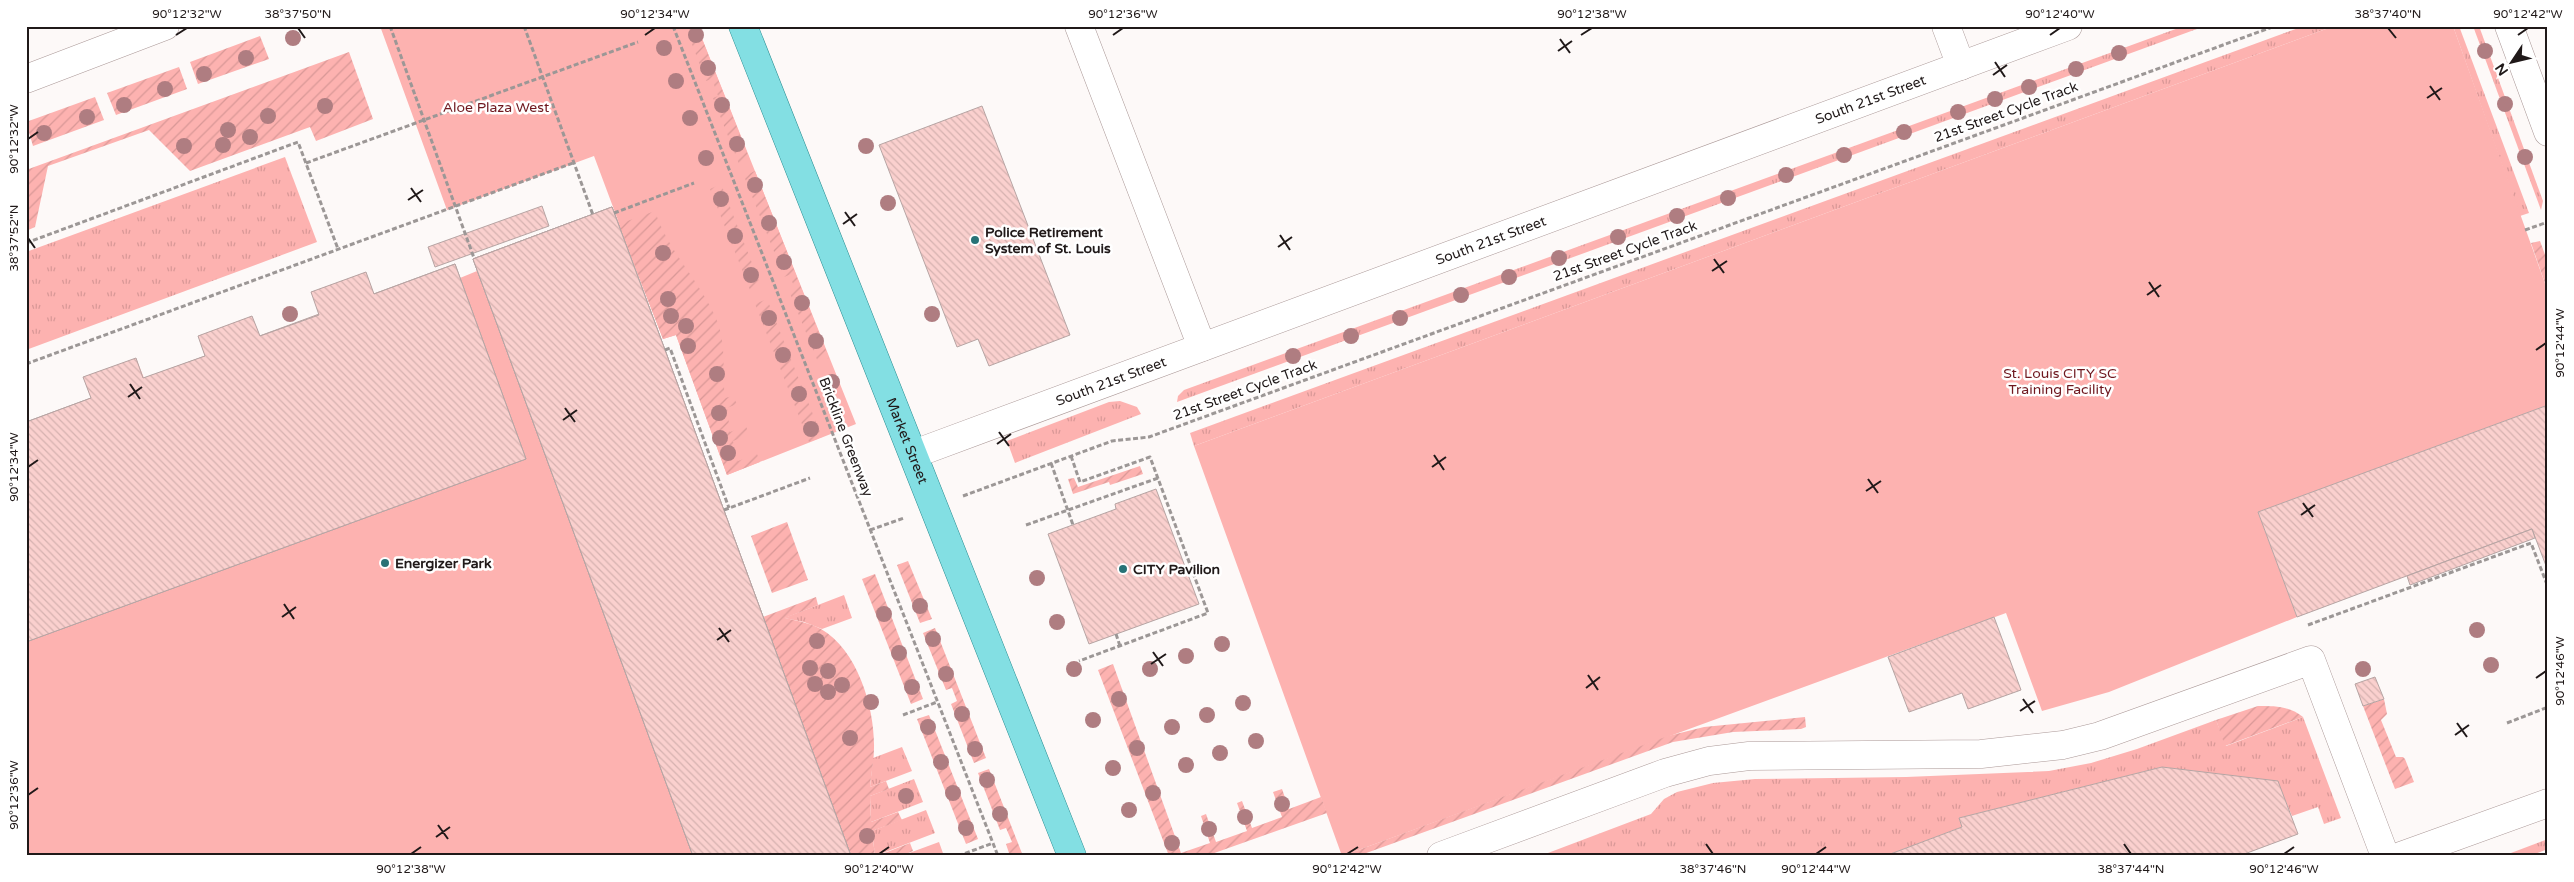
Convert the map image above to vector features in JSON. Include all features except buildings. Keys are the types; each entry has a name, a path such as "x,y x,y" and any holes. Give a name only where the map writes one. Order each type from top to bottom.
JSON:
{"main road":[{"name":"Market Street","path":"743,26 1072,856"}],"street":[{"path":"26,79 165,26"},
{"path":"1080,26 1202,347"},
{"path":"1946,26 1961,66"},
{"name":"South 21st Street","path":"914,454 2068,26"},
{"path":"2509,26 2548,132"},
{"path":"1441,856 1665,772 1709,761 1749,756 1981,754 2063,745 2100,736 2310,660 2384,856"},
{"path":"2400,856 2548,803"}],"path":[{"path":"390,26 474,258"},
{"path":"524,26 593,215"},
{"name":"Brickline Greenway","path":"673,26 998,856"},
{"name":"21st Street Cycle Track","path":"982,489 1112,441 1149,437 2275,26"},
{"path":"306,163 638,42"},
{"path":"26,243 298,142 338,249"},
{"path":"26,364 573,163"},
{"path":"614,213 694,183"},
{"path":"2526,230 2548,222"},
{"path":"665,350 670,348 728,508"},
{"path":"1071,456 1080,482 1150,457 1208,613 1078,661"},
{"path":"1051,463 1073,525"},
{"path":"724,510 810,478"},
{"path":"1026,525 1158,478"},
{"path":"870,530 893,522"},
{"path":"2300,628 2531,543 2548,587"},
{"path":"1116,634 1120,646"},
{"path":"903,716 938,702"},
{"path":"2507,723 2548,707"},
{"path":"958,856 993,843"}],"green space":[{"name":"Energizer Park","path":"380,26 697,26 856,424 727,475 676,335 663,339 621,232 851,856 26,856 26,413 29,421 91,398 83,377 136,358 144,378 205,356 198,336 252,316 260,336 319,314 311,292 366,272 374,294 460,278 477,271 474,258 612,207 619,223 594,156 447,210"},
{"path":"685,26 697,26 750,160 739,164 713,98 718,96 712,79 706,81"},
{"path":"2184,26 2205,26 1177,402 1178,396 1184,390"},
{"path":"2304,26 2334,26 1194,446 1190,433"},
{"name":"St. Louis CITY SC Training Facility","path":"2334,26 2453,26 2548,292 2548,405 2258,512 2297,617 2109,692 2042,711 2006,613 1342,856 1194,446"},
{"path":"2453,26 2459,26 2529,213 2520,216"},
{"path":"2473,26 2479,26 2543,201 2541,210"},
{"path":"260,36 269,59 198,84 190,62"},
{"path":"349,52 373,119 316,141 310,127 190,171 149,130 48,166 35,227 26,231 26,170"},
{"path":"179,67 187,89 116,115 107,93"},
{"path":"95,97 104,120 33,146 26,122"},
{"path":"285,157 317,242 26,350 26,252"},
{"path":"755,171 829,358 818,362 789,291 795,288 789,275 784,277 744,176"},
{"path":"721,184 761,286 750,290 710,189"},
{"path":"655,211 668,239 716,318 722,338 725,398 733,396 737,404 727,408 730,432 746,426 749,435 733,441 738,461 757,454 760,462 727,475 676,335 663,339 619,224"},
{"path":"2540,241 2548,263 2548,292 2531,243"},
{"path":"767,299 822,437 809,442 755,304"},
{"path":"1120,401 1137,407 1141,414 1015,463 1007,441 1109,402"},
{"path":"1140,466 1143,474 1110,485 1109,482 1073,494 1068,479 1074,478 1078,487"},
{"path":"787,522 808,580 772,593 751,536"},
{"path":"908,561 932,619 920,623 897,565"},
{"path":"875,574 923,699 911,704 862,579"},
{"path":"844,595 852,618 822,629 804,622 784,618"},
{"path":"816,597 818,605 785,618 817,627 834,639 845,651 862,682 874,733 870,787 886,781 889,789 870,796 871,822 898,812 902,820 872,831 875,856 851,856 763,617"},
{"path":"935,628 986,758 974,763 951,704 957,701 952,688 946,690 923,633"},
{"path":"1113,664 1181,853 1210,843 1201,816 1206,814 1216,842 1247,831 1237,803 1242,801 1252,828 1282,817 1273,792 1282,789 1289,809 1321,797 1327,813 1206,856 1169,856 1098,670"},
{"path":"2384,699 2387,714 2381,720 2396,757 2403,757 2405,759 2414,782 2395,789 2363,706"},
{"path":"2258,706 2287,709 2303,717 2225,746 2216,720"},
{"path":"929,715 978,839 966,844 917,719"},
{"path":"1805,717 1806,727 1801,729 1733,732 1673,742 1358,856 1342,856 1668,736 1704,727"},
{"path":"2303,717 2341,818 2324,824 2318,807 2292,816 2277,781 2162,767 1959,818 1962,827 1885,856 1540,856 1651,814 1664,799 1677,792 1713,783 1755,779 1906,777 2049,771 2091,763 2137,749 2216,720 2226,746"},
{"path":"902,747 912,771 870,787 873,758"},
{"path":"989,769 1023,856 1010,856 1006,844 1012,842 1006,828 1000,830 978,773"},
{"path":"914,779 923,802 871,822 870,796"},
{"path":"926,810 935,833 875,856 872,831"},
{"path":"2548,839 2548,849 2530,856 2503,856"},
{"path":"939,842 944,856 901,856"},
{"path":"910,843 913,851 901,856 877,856"}],"place":[{"name":"Police Retirement System of St. Louis","path":"975,240"},
{"name":"Energizer Park","path":"385,563"},
{"name":"CITY Pavilion","path":"1123,569"}],"park label":[{"name":"Aloe Plaza West","path":"496,107"}]}
